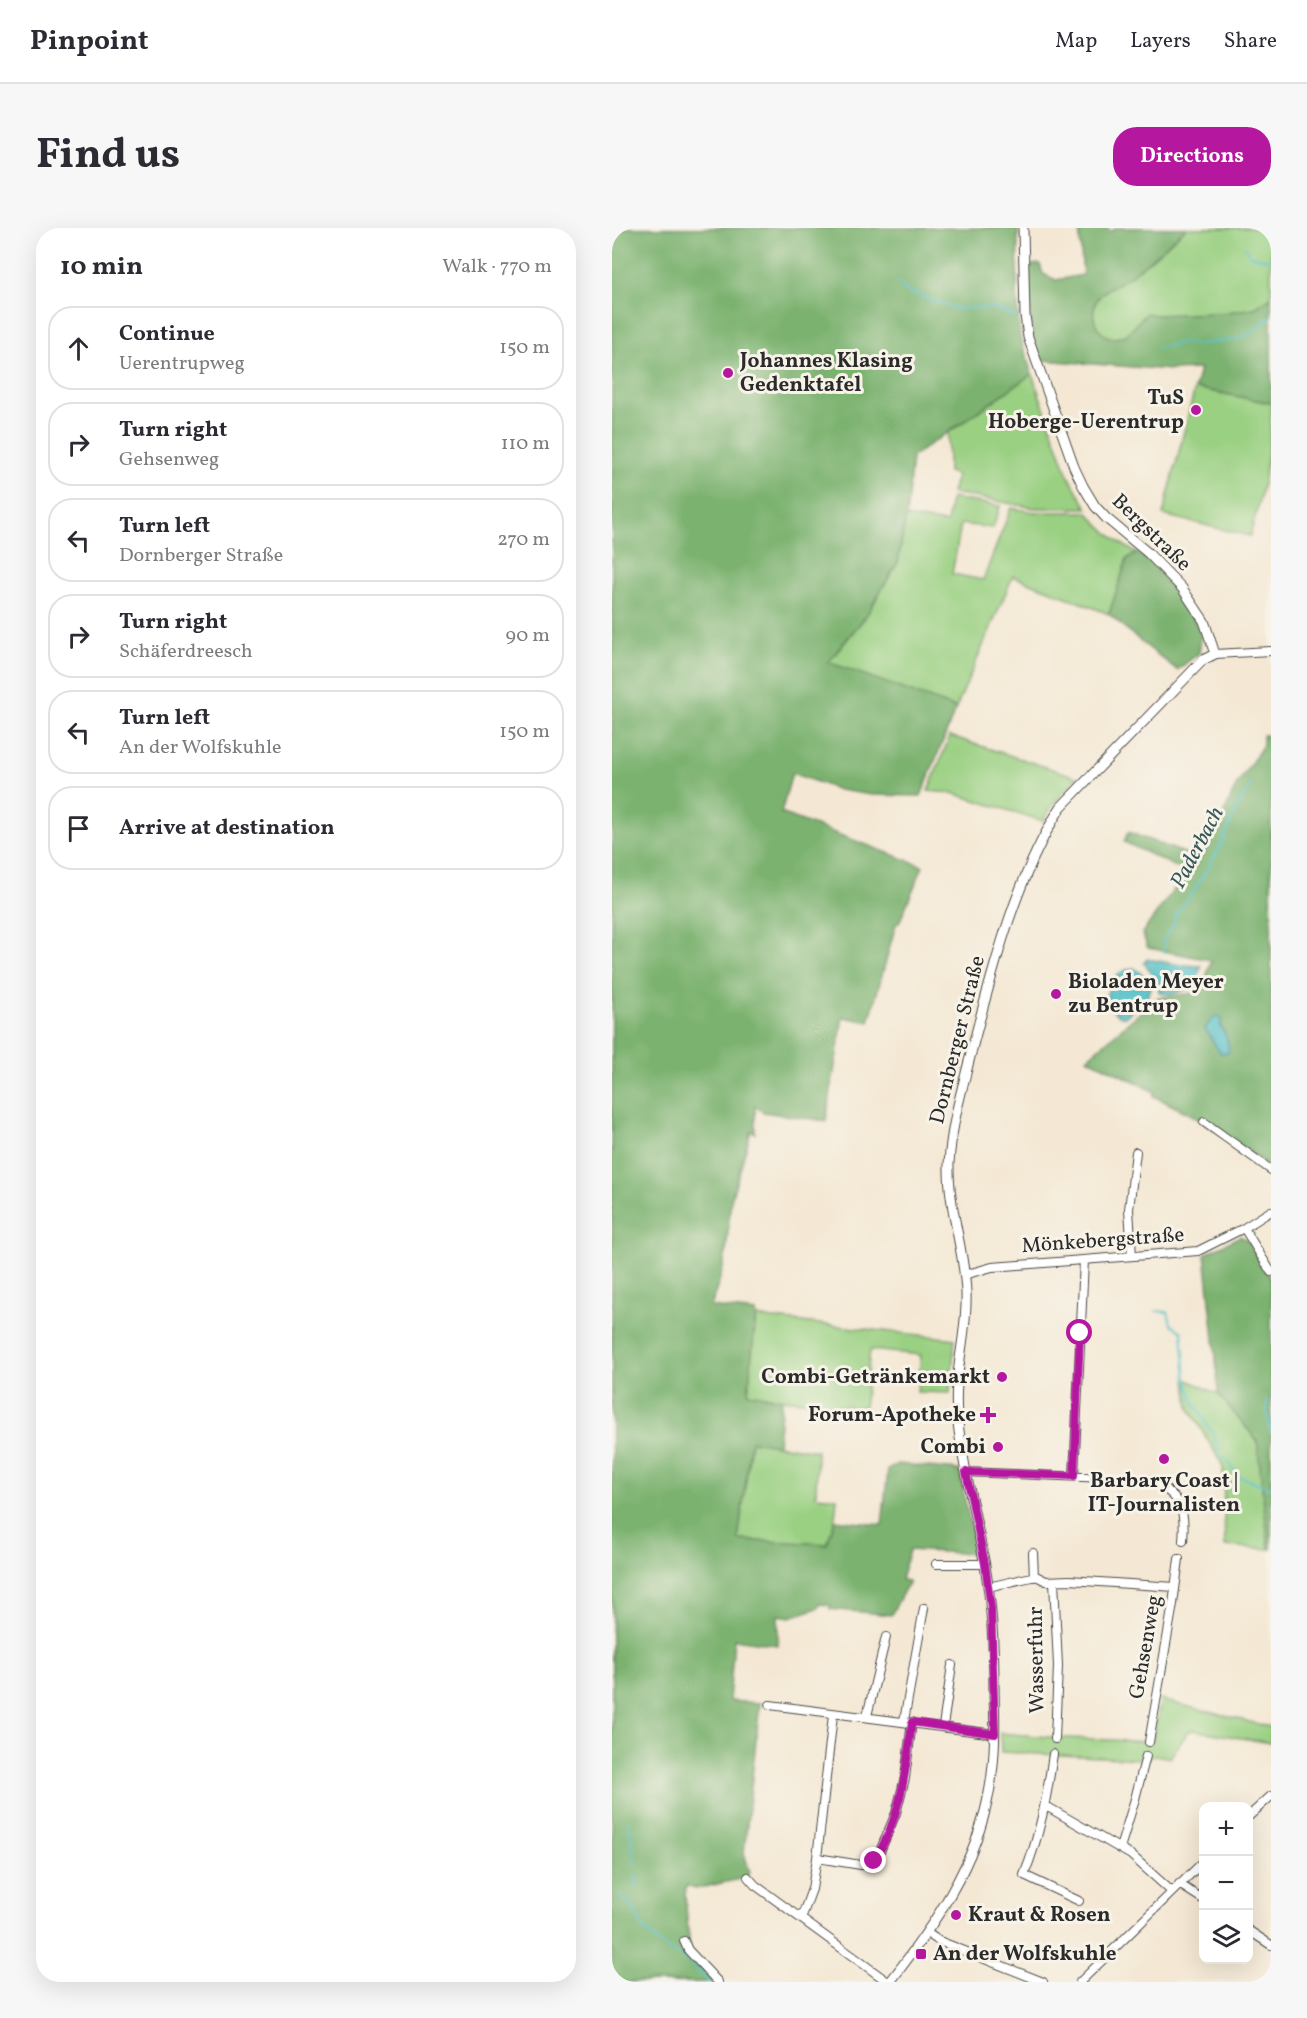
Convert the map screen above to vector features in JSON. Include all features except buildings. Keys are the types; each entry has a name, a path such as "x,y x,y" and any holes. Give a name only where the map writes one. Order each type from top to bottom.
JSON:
{"main road":[{"name":"Bergstraße","path":"1023,228 1024,315 1028,337 1032,355 1074,467 1095,506 1156,561 1190,598 1204,621 1215,654"},
{"name":"Dornberger Straße","path":"889,1982 927,1934 950,1895 978,1833 989,1794 995,1734 994,1659 988,1587 956,1405 964,1336 966,1292 950,1183 951,1138 955,1117 1000,949 1017,899 1049,825 1061,807 1203,660 1215,654"}],"street":[{"path":"1215,654 1271,651"},
{"path":"1204,1122 1271,1170"},
{"path":"1132,1256 1129,1209 1136,1152"},
{"name":"Mönkebergstraße","path":"964,1275 992,1267 1198,1251 1244,1228 1271,1211"},
{"path":"1244,1228 1271,1272"},
{"path":"1074,1476 1084,1260"},
{"path":"966,1472 1150,1480 1165,1487 1182,1506 1183,1541"},
{"name":"Wasserfuhr","path":"1033,1553 1034,1577"},
{"name":"Gehsenweg","path":"1149,1742 1179,1559"},
{"path":"936,1564 985,1564"},
{"name":"Wasserfuhr","path":"988,1587 1034,1577 1046,1581 1069,1580 1175,1587"},
{"name":"Wasserfuhr","path":"1054,1581 1058,1666 1055,1739"},
{"path":"818,1858 861,1865 868,1864 874,1861 890,1829 901,1795 908,1721 924,1608"},
{"path":"867,1716 886,1637"},
{"path":"943,1726 952,1665"},
{"path":"770,1705 995,1734"},
{"path":"801,1919 812,1888 818,1858 833,1714"},
{"path":"1053,1754 1046,1806 1033,1854 1024,1875 1079,1901"},
{"path":"1120,1848 1146,1756"},
{"path":"1253,1812 1271,1796"},
{"path":"1046,1806 1131,1855 1171,1891"},
{"path":"1080,1982 1199,1865"},
{"path":"748,1877 755,1885 889,1982"},
{"path":"1179,1884 1199,1897"},
{"path":"1253,1933 1271,1945"},
{"path":"927,1934 939,1941 1042,1982"},
{"path":"684,1941 688,1950 718,1982"}],"green space":[{"path":"612,228 1018,228 1017,293 1020,337 1032,374 912,457 907,510 898,562 866,616 828,662 956,708 921,796 872,795 839,790 792,773 781,813 923,866 899,923 896,924 869,1022 843,1017 826,1121 763,1112 755,1106 755,1133 751,1131 731,1200 726,1252 711,1307 756,1312 748,1393 782,1399 778,1445 751,1441 738,1540 827,1544 835,1520 882,1525 888,1470 897,1464 959,1470 976,1554 909,1550 901,1580 909,1581 891,1615 830,1609 830,1605 819,1604 818,1608 790,1617 778,1615 778,1645 734,1639 729,1701 760,1703 744,1853 750,1873 744,1878 695,1889 687,1885 685,1895 690,1950 714,1982 612,1982"},
{"path":"1079,228 1105,228 1112,231 1117,228 1186,228 1137,270 1099,296 1093,311 1094,319 1101,332 1108,337 1124,336 1147,313 1156,315 1221,313 1255,308 1271,297 1271,403 1195,388 1200,369 1172,370 1038,358 1031,325 1028,268 1031,265 1040,264 1043,274 1056,280 1083,275"},
{"path":"1186,228 1271,228 1271,297 1255,308 1221,313 1147,314 1124,336 1109,337 1103,333 1098,328 1093,314 1100,296 1126,279"},
{"path":"1032,374 1068,475 1087,508 1035,508 952,493 957,475 948,472 948,433"},
{"path":"1195,388 1271,403 1270,437 1265,470 1250,536 1163,515"},
{"path":"951,498 1000,506 993,528 961,524 952,574 983,580 1011,508 1035,512 1087,512 1116,540 1137,553 1127,559 1109,614 1013,576 956,708 828,663 866,616 898,562 906,517 947,523"},
{"path":"1137,553 1151,562 1180,598 1202,633 1199,653 1177,670 1109,614 1127,559"},
{"path":"1263,735 1271,736 1271,1167 1192,1115 1153,1096 1155,1092 1087,1058 1157,998 1202,992 1211,960 1148,948 1142,933 1187,872 1124,842 1128,832 1200,859 1211,842 1236,786 1263,745"},
{"path":"950,736 1077,777 1054,803 1043,821 952,793 928,791"},
{"path":"1240,1236 1248,1241 1271,1279 1271,1549 1269,1549 1257,1440 1218,1394 1205,1254"},
{"path":"756,1317 955,1339 950,1393 917,1392 921,1355 870,1350 864,1408 748,1393"},
{"path":"1186,1379 1218,1394 1257,1440 1269,1549 1225,1546 1223,1466 1189,1408"},
{"path":"751,1441 817,1451 816,1496 837,1498 835,1520 828,1544 738,1540"},
{"path":"1161,1700 1271,1727 1271,1743 1192,1730 1188,1732 1170,1758 1155,1755 1139,1759 1001,1752 1000,1733 1152,1742"}],"water":[{"path":"1147,959 1201,966 1195,987 1173,994 1159,992 1158,980 1144,963"},
{"path":"1134,968 1151,981 1151,987 1147,997 1125,1017 1115,1013 1110,1007 1107,999 1108,991 1117,976"},
{"path":"1219,1016 1222,1020 1220,1026 1227,1040 1228,1053 1220,1053 1205,1028 1214,1017"}],"waterway":[{"path":"1245,247 1251,256 1271,260"},
{"path":"897,282 904,289 957,309 990,307 1016,318"},
{"path":"1158,348 1187,342 1194,345 1237,339 1246,336 1271,318"},
{"name":"Paderbach","path":"1164,952 1163,940 1174,924 1175,916 1192,894 1218,851 1238,806 1251,785"},
{"name":"Paderbach","path":"1149,979 1153,971"},
{"path":"1156,1311 1168,1312 1171,1324 1182,1332 1186,1378 1195,1406 1213,1432 1219,1455 1227,1460 1238,1476 1271,1488"},
{"path":"1268,1401 1267,1411 1271,1433"},
{"path":"628,1821 634,1864"},
{"path":"635,1874 637,1887"},
{"path":"619,1895 630,1904 644,1929 661,1945 688,1961 709,1982"}],"place":[{"name":"Johannes Klasing Gedenktafel","path":"728,373"},
{"name":"TuS Hoberge-Uerentrup","path":"1196,410"},
{"name":"Bioladen Meyer zu Bentrup","path":"1056,994"},
{"name":"Combi-Getränkemarkt","path":"1002,1377"},
{"name":"Forum-Apotheke","path":"988,1415"},
{"name":"Combi","path":"998,1447"},
{"name":"Barbary Coast | IT-Journalisten","path":"1164,1459"},
{"name":"Kraut & Rosen","path":"956,1915"},
{"name":"An der Wolfskuhle","path":"921,1954"}],"route":[{"path":"874,1861 890,1829 901,1795 912,1722 995,1734 991,1608 985,1564 966,1472 1074,1476 1080,1333"}]}
